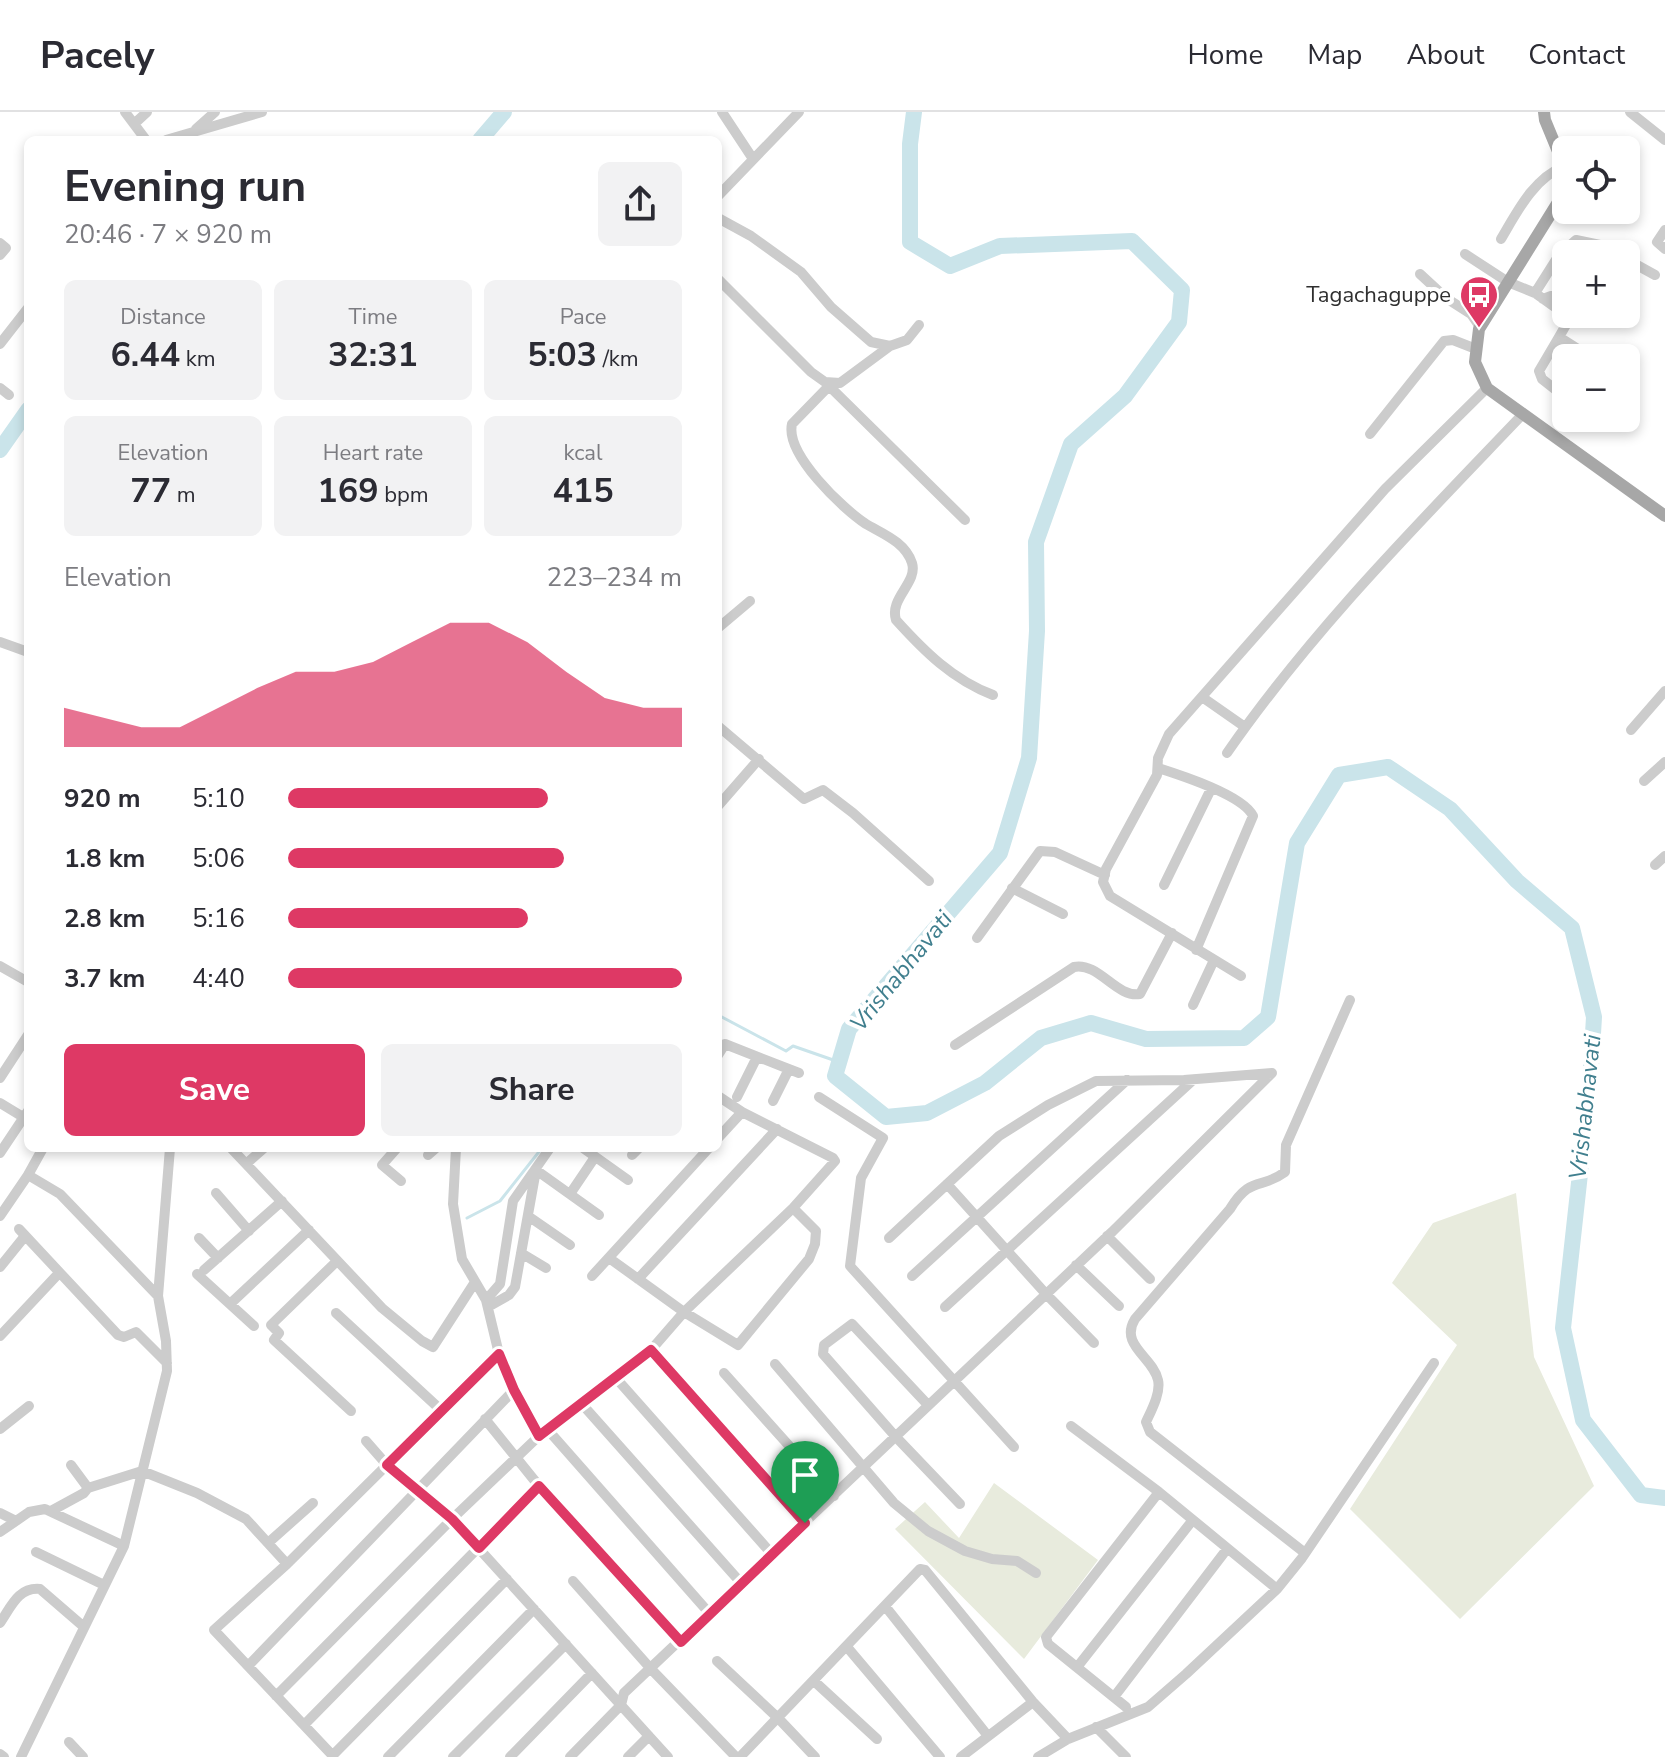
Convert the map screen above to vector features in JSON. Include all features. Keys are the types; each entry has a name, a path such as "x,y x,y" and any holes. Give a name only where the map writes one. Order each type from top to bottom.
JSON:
{"main road":[{"path":"1544,112 1552,137"},
{"path":"1552,212 1480,327 1475,362 1487,388 1663,510"}],"street":[{"path":"125,112 143,136"},
{"path":"134,124 147,112"},
{"path":"193,132 215,112"},
{"path":"180,136 262,112"},
{"path":"722,112 753,159"},
{"path":"722,192 799,112"},
{"path":"1630,112 1665,140"},
{"path":"1501,239 1523,201 1552,172"},
{"path":"722,220 751,236 801,272 831,307 871,342 890,346"},
{"path":"1665,230 1657,242 1665,249"},
{"path":"0,243 6,248 0,255"},
{"path":"1465,254 1508,282 1539,296 1570,318 1555,344"},
{"path":"1640,267 1655,275"},
{"path":"1539,296 1552,269"},
{"path":"1420,274 1446,298 1471,314 1480,327"},
{"path":"722,283 965,520"},
{"path":"1539,296 1552,296"},
{"path":"0,344 24,313"},
{"path":"919,325 907,340 890,346 840,383 827,384 792,424 790,432 814,477 865,523 891,537 912,561 912,570 896,602 896,620 968,686 993,695"},
{"path":"1559,337 1570,344"},
{"path":"1370,434 1444,341 1453,340 1476,349"},
{"path":"1552,349 1539,371 1542,379 1552,387"},
{"path":"1241,976 1110,896 1105,890 1105,875 1158,768 1158,758 1169,734 1385,489 1487,388"},
{"path":"1227,753 1354,592 1523,414"},
{"path":"722,625 750,601"},
{"path":"0,642 24,651"},
{"path":"1631,730 1665,691"},
{"path":"1202,697 1245,727"},
{"path":"722,729 804,799 823,790 929,881"},
{"path":"722,801 759,759"},
{"path":"1644,781 1665,762"},
{"path":"1158,768 1241,803 1253,816 1196,950"},
{"path":"1164,885 1211,789"},
{"path":"977,938 1040,851 1055,852 1105,875"},
{"path":"1655,865 1665,856"},
{"path":"1012,888 1063,914"},
{"path":"955,1045 1074,967 1086,967 1129,994 1140,994 1172,933"},
{"path":"1193,1005 1214,960"},
{"path":"2,971 24,980"},
{"path":"1305,1553 1150,1432 1146,1422 1159,1383 1157,1375 1131,1339 1130,1331 1135,1319 1230,1209 1240,1192 1285,1172 1286,1145 1350,1000"},
{"path":"0,1078 24,1041"},
{"path":"722,1049 725,1044 794,1071 773,1101"},
{"path":"737,1097 757,1057"},
{"path":"570,1757 621,1705 624,1693 1107,1236 1272,1073 1193,1080 1096,1081 1048,1105 999,1136 889,1238"},
{"path":"912,1276 1127,1080"},
{"path":"945,1307 1193,1080"},
{"path":"819,1097 883,1138 861,1178 850,1266 1014,1447"},
{"path":"276,1696 452,1519 544,1433 651,1350 684,1312 793,1208 835,1159 722,1099"},
{"path":"0,1103 24,1115"},
{"path":"722,1134 742,1112"},
{"path":"0,1153 24,1120"},
{"path":"638,1279 777,1129"},
{"path":"0,1216 41,1152"},
{"path":"21,1757 124,1546 167,1371 166,1341 158,1296 170,1152"},
{"path":"235,1152 382,1308 433,1347 475,1282"},
{"path":"246,1164 260,1152"},
{"path":"393,1152 382,1165 401,1181"},
{"path":"456,1152 453,1204 462,1259 487,1304 499,1354 514,1390 544,1433 710,1614"},
{"path":"487,1304 500,1284 513,1201 547,1152"},
{"path":"588,1152 628,1180"},
{"path":"592,1276 705,1152"},
{"path":"570,1194 595,1157"},
{"path":"487,1304 509,1295 515,1287 536,1170"},
{"path":"536,1170 599,1215"},
{"path":"28,1175 60,1194 158,1296"},
{"path":"947,1184 1094,1343"},
{"path":"216,1193 249,1231"},
{"path":"254,1326 201,1272 282,1201"},
{"path":"609,1258 684,1312 738,1345 809,1259 816,1231 793,1208"},
{"path":"528,1216 570,1245"},
{"path":"230,1304 309,1230"},
{"path":"0,1267 22,1232 118,1335 124,1337 136,1332 167,1363"},
{"path":"1107,1236 1150,1279"},
{"path":"199,1238 218,1258"},
{"path":"521,1253 546,1268"},
{"path":"337,1261 271,1325 279,1333 274,1340 351,1411"},
{"path":"1076,1265 1119,1306"},
{"path":"0,1336 59,1273"},
{"path":"336,1313 442,1411"},
{"path":"928,1405 852,1324 824,1345 823,1354 895,1437 960,1504"},
{"path":"651,1350 805,1523"},
{"path":"499,1354 287,1564 214,1630 333,1756 507,1579"},
{"path":"1038,1757 1068,1739 1148,1707 1277,1589 1305,1553 1434,1363"},
{"path":"775,1364 894,1503 928,1531 965,1551 992,1559 1017,1561 1036,1573"},
{"path":"724,1373 834,1496"},
{"path":"615,1377 771,1553"},
{"path":"248,1666 514,1390"},
{"path":"581,1403 742,1584"},
{"path":"0,1429 29,1406"},
{"path":"485,1419 539,1486 681,1642"},
{"path":"1071,1426 1159,1492 1277,1589"},
{"path":"366,1441 387,1465 452,1519 667,1757"},
{"path":"71,1465 88,1488"},
{"path":"51,1511 88,1488 142,1471 197,1493 246,1519 287,1564"},
{"path":"304,1725 539,1486"},
{"path":"1126,1707 1048,1644 1046,1637 1159,1492"},
{"path":"268,1543 313,1503"},
{"path":"0,1532 32,1511 51,1511 124,1546"},
{"path":"0,1513 16,1521"},
{"path":"1078,1666 1192,1521"},
{"path":"1114,1697 1227,1549"},
{"path":"36,1552 104,1585"},
{"path":"573,1581 651,1669 738,1757 779,1719 920,1569 925,1570 1033,1702 1068,1739"},
{"path":"0,1623 20,1593 38,1588 84,1627"},
{"path":"885,1606 988,1736"},
{"path":"388,1757 534,1609"},
{"path":"453,1757 566,1644"},
{"path":"847,1647 940,1757"},
{"path":"717,1661 815,1757"},
{"path":"510,1757 592,1673"},
{"path":"814,1681 877,1739"},
{"path":"961,1757 1033,1702"},
{"path":"1096,1727 1126,1757"},
{"path":"628,1757 649,1736"},
{"path":"69,1742 83,1757"}],"shaded area":[{"path":"1516,1193 1534,1357 1594,1486 1460,1619 1350,1509 1457,1345 1392,1283 1433,1223"},
{"path":"994,1483 1098,1560 1024,1659 895,1529 925,1502 959,1538"}],"waterway":[{"name":"Vrishabhavati","path":"483,136 504,112"},
{"name":"Vrishabhavati","path":"914,112 910,144 910,242 950,266 1000,246 1132,241 1182,290 1179,322 1125,396 1071,444 1036,542 1037,631 1029,758 1000,853 849,1029 835,1076 886,1117 927,1113 985,1083 1041,1038 1091,1023 1146,1039 1244,1038 1268,1017 1297,843 1339,775 1388,767 1450,809 1517,881 1572,928 1594,1017 1590,1083 1563,1328 1583,1420 1641,1495 1665,1498"},
{"name":"Vrishabhavati","path":"0,450 24,416"},
{"path":"722,1017 786,1051 793,1046 839,1062"},
{"path":"467,1218 500,1201 539,1152"}],"place":[{"name":"Tagachaguppe","path":"1479,329"}],"route":[{"path":"651,1350 805,1523 681,1642 539,1486 479,1548 452,1519 387,1465 499,1354 539,1436 651,1350"}]}
